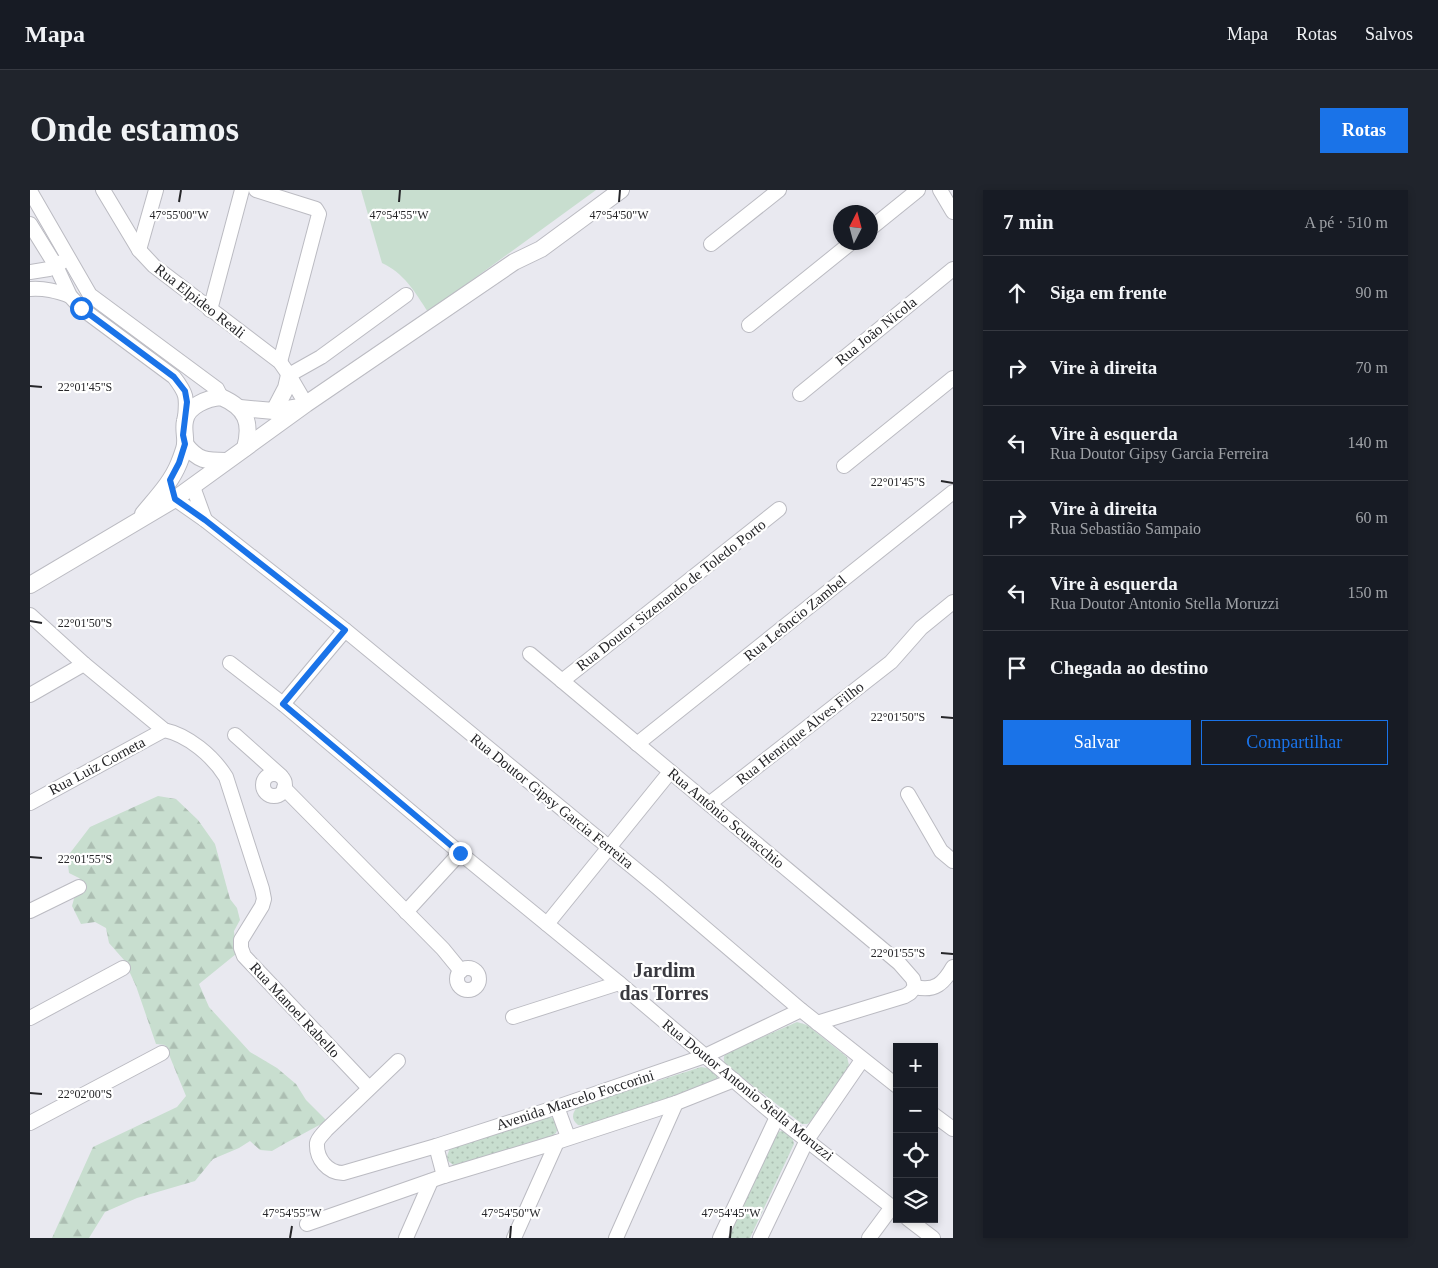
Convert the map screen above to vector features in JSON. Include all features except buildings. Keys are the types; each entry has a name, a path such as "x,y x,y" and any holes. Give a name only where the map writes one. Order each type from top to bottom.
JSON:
{"main road":[{"path":"514,262 534,241 606,190"},
{"path":"30,585 193,487 226,461 304,406 514,262 541,249 621,190"},
{"path":"274,411 286,388 285,368"},
{"path":"226,461 207,461 192,454 185,444 183,435 185,418 195,407 205,401 221,397 240,408 274,411 304,406"},
{"path":"240,408 248,424 244,448"},
{"path":"137,522 170,480 179,463 185,444"},
{"path":"170,480 175,499"}],"street":[{"name":"Rua Elpideo Reali","path":"103,190 139,250 172,282 285,368 304,406"},
{"path":"139,250 156,190"},
{"path":"210,310 242,190"},
{"path":"256,190 317,210 319,214 285,368"},
{"path":"711,244 779,190"},
{"path":"878,222 918,190"},
{"path":"940,190 953,212"},
{"path":"30,191 37,217 66,256 90,295 217,389 221,397"},
{"path":"30,224 56,266 70,296 81,308 174,377 185,391 187,402 185,418"},
{"path":"749,325 842,250"},
{"path":"30,272 43,271 56,266 66,256"},
{"name":"Rua João Nicola","path":"800,394 953,269"},
{"path":"30,289 43,288 70,296"},
{"path":"285,368 321,356 406,294"},
{"path":"844,466 953,378"},
{"path":"193,487 205,520"},
{"name":"Rua Leôncio Zambel","path":"637,744 953,492"},
{"name":"Rua Doutor Gipsy Garcia Ferreira","path":"175,499 205,520 345,630 657,887 817,1023 893,1083"},
{"name":"Rua Doutor Sizenando de Toledo Porto","path":"562,681 779,509"},
{"name":"Rua Henrique Alves Filho","path":"709,804 891,662 921,628 953,602"},
{"path":"30,615 84,664 164,730"},
{"path":"283,704 345,630"},
{"name":"Rua Antônio Scuracchio","path":"530,654 899,963 913,979 915,987"},
{"name":"Rua Doutor Antonio Stella Moruzzi","path":"230,663 283,704 777,1117 893,1208"},
{"path":"30,695 84,664"},
{"name":"Rua Manoel Rabello","path":"164,730 173,732 187,740 214,760 226,777 264,899 262,906 241,940 244,956 369,1088"},
{"name":"Rua Luiz Corneta","path":"30,803 164,730"},
{"path":"235,735 257,755 443,949 461,971"},
{"path":"257,755 266,792 274,795 278,794 283,782"},
{"path":"547,924 610,849 670,772"},
{"path":"908,794 941,851 953,861"},
{"path":"403,909 431,874 457,850"},
{"path":"30,911 79,887"},
{"path":"817,1023 905,996 915,987 923,989 941,984 953,967"},
{"path":"30,1018 123,968"},
{"path":"512,1017 619,983"},
{"name":"Avenida Marcelo Foccorini","path":"369,1088 319,1138 317,1143 320,1156 327,1169 336,1173 343,1173 436,1146 557,1107 705,1056 802,1010"},
{"path":"30,1123 162,1053"},
{"path":"760,1238 807,1140 862,1060"},
{"path":"369,1088 398,1061"},
{"path":"306,1224 444,1176 676,1103 734,1080"},
{"path":"616,1238 676,1103"},
{"path":"514,1238 563,1140 557,1107"},
{"path":"720,1238 777,1117"},
{"path":"938,1117 953,1129"},
{"path":"436,1146 444,1176"},
{"path":"406,1238 431,1181"},
{"path":"869,1238 893,1210"},
{"path":"913,1223 933,1238"}],"green space":[{"path":"361,190 596,190 428,312 414,290 403,278 382,263"},
{"path":"158,796 176,799 198,820 215,844 230,899 237,908 240,920 234,931 236,954 199,984 209,1007 250,1052 277,1068 296,1084 306,1100 327,1121 272,1151 260,1150 250,1141 213,1159 195,1181 137,1198 105,1212 89,1238 52,1238 93,1147 177,1107 186,1096 165,1045 156,1044 136,986 124,960 109,943 106,928 95,922 81,924 72,906 75,895 87,887 79,878 69,873 67,857 90,827"},
{"path":"797,1022 807,1025 847,1057 849,1065 848,1070 807,1124 802,1124 725,1064 724,1059 725,1054 728,1052"},
{"path":"701,1067 710,1069 716,1074 718,1080 714,1084 587,1126 578,1125 573,1119 573,1114 577,1107"},
{"path":"546,1116 554,1118 558,1128 552,1136 456,1167 448,1161 447,1156 450,1148"},
{"path":"782,1131 790,1135 794,1144 750,1238 726,1238 777,1132"}],"district":[{"name":"Jardim das Torres","path":"664,982"}],"route":[{"path":"81,308 174,377 185,391 187,402 183,435 185,444 179,463 170,480 175,499 205,520 345,630 283,704 460,853"}]}
